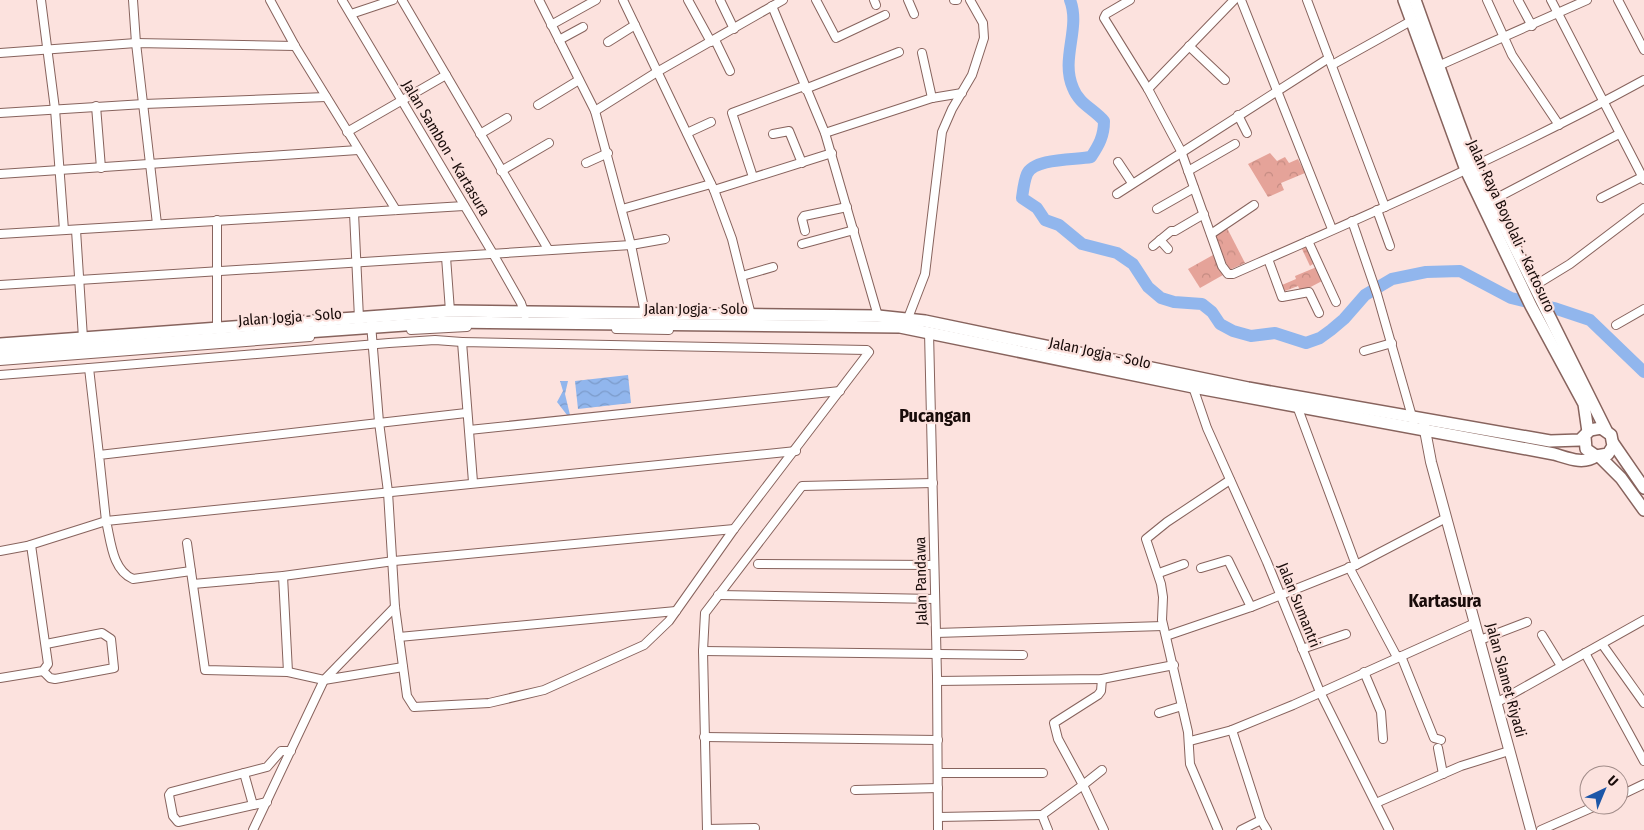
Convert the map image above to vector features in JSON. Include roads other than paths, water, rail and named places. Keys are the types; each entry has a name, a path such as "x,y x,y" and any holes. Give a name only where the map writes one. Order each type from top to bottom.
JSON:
{"highway":[{"name":"Jalan Raya Boyolali - Kartosuro","path":"1404,0 1470,168 1584,404 1587,435"},
{"name":"Jalan Raya Boyolali - Kartosuro","path":"1415,0 1470,168 1491,201 1532,295 1545,310 1606,430"},
{"name":"Jalan Jogja - Solo","path":"0,354 344,331 450,311 525,317 646,319 876,320 908,318 1193,387 1384,422 1419,425"},
{"name":"Jalan Jogja - Solo","path":"646,319 750,314 876,320 929,332 1375,412 1419,425"},
{"name":"Jalan Jogja - Solo","path":"0,344 358,318 371,325 525,317"},
{"path":"1419,425 1550,441 1573,442 1598,428 1606,430 1644,488"},
{"path":"1419,425 1579,461 1589,460 1610,451 1613,442"},
{"path":"1587,435 1586,449 1597,456 1621,478 1644,510"}],"main road":[{"name":"Jalan Slamet Riyadi","path":"1419,425 1531,830"}],"street":[{"path":"41,0 55,109 64,230"},
{"path":"134,0 136,43 157,224"},
{"name":"Jalan Sambon - Kartasura","path":"342,0 492,252 525,317"},
{"path":"351,14 393,0"},
{"path":"402,0 548,250"},
{"path":"539,0 595,111 608,153 631,245 646,319"},
{"path":"552,25 596,0"},
{"path":"623,0 726,218 750,314"},
{"path":"688,0 730,71"},
{"path":"720,0 734,28"},
{"path":"816,0 836,38 885,15"},
{"path":"908,0 914,14"},
{"path":"908,318 925,274 942,132 949,114 974,72 984,38 982,23 970,0"},
{"path":"1128,0 1103,17 1148,90 1181,151 1224,269 1228,274 1268,259 1470,168 1560,125 1644,80"},
{"path":"1148,90 1234,0"},
{"path":"1240,0 1332,230"},
{"path":"1307,0 1385,207"},
{"path":"1487,0 1524,76 1560,125"},
{"path":"1518,0 1532,26"},
{"path":"1551,0 1602,103 1643,178 1601,198"},
{"path":"1438,66 1505,38 1587,0"},
{"path":"1618,0 1644,50"},
{"path":"274,1 295,46 396,210"},
{"path":"0,375 89,368 372,345 435,340 868,350 868,354 796,451 734,529 676,611 644,645 550,689 489,702 414,706 408,700 395,606 394,561 388,492 378,422 372,345 371,325 856,331 876,320 854,230 832,153 804,88 777,2 657,72 595,111"},
{"path":"1117,194 1276,90 1411,21"},
{"path":"608,42 635,25"},
{"path":"559,40 583,27"},
{"path":"0,53 136,43 295,46"},
{"path":"1190,46 1225,80"},
{"path":"753,177 732,112 804,88 899,52"},
{"path":"922,53 932,98"},
{"path":"348,132 446,75"},
{"path":"538,105 579,80"},
{"path":"825,133 932,98 962,93"},
{"path":"0,113 96,106 326,97"},
{"path":"96,106 101,168"},
{"path":"1238,114 1247,133"},
{"path":"480,134 507,118"},
{"path":"687,133 711,122"},
{"path":"773,134 789,131 802,163"},
{"path":"1491,201 1619,134"},
{"path":"501,171 549,143"},
{"path":"1188,171 1235,144"},
{"path":"0,174 358,150"},
{"path":"586,163 608,153"},
{"path":"622,209 753,177 832,153"},
{"path":"1118,162 1132,183"},
{"path":"1157,209 1194,188"},
{"path":"1211,234 1254,205"},
{"path":"0,234 464,206"},
{"path":"805,231 802,219 804,216 847,207"},
{"path":"1532,295 1644,208"},
{"path":"1377,210 1390,246"},
{"path":"354,213 358,318"},
{"path":"1153,246 1171,231 1176,231 1204,214"},
{"path":"217,220 217,327"},
{"path":"1352,221 1419,425"},
{"path":"76,230 83,338"},
{"path":"802,244 854,230"},
{"path":"0,285 356,261 446,257 492,252 631,245 665,239"},
{"path":"1160,240 1168,249"},
{"path":"1308,241 1321,264 1336,302"},
{"path":"446,257 450,311"},
{"path":"1268,259 1282,297 1309,292 1319,313"},
{"path":"742,276 773,267"},
{"path":"1616,325 1644,309"},
{"path":"0,361 344,331"},
{"name":"Jalan Pandawa","path":"929,332 937,681 938,830"},
{"path":"462,342 466,413 473,482"},
{"path":"1364,351 1392,343"},
{"path":"89,368 106,521 118,568 127,577 132,579 190,571"},
{"name":"Jalan Sumantri","path":"1193,387 1202,414 1320,692 1389,830"},
{"path":"469,430 840,391"},
{"path":"1297,406 1353,566 1399,656 1434,738 1441,740"},
{"path":"99,455 466,413"},
{"path":"0,551 31,545 106,521 473,482 796,451"},
{"path":"1218,830 1190,764 1190,741 1174,665 1163,626 1164,597 1159,573 1146,542 1147,536 1230,480"},
{"path":"755,828 708,830 704,737 703,651 705,613 802,486 932,483"},
{"path":"1166,636 1251,607 1353,566 1446,518"},
{"path":"192,584 283,576 394,561 734,529"},
{"path":"187,543 206,670 288,672 324,680 402,667"},
{"path":"0,678 43,671 48,664 31,545"},
{"path":"1201,568 1228,560 1251,607"},
{"path":"758,564 934,565"},
{"path":"1159,573 1184,564"},
{"path":"283,576 288,672"},
{"path":"718,595 935,599"},
{"path":"253,830 324,680 395,606"},
{"path":"399,637 676,611"},
{"path":"1496,703 1644,620"},
{"path":"1480,640 1527,622"},
{"path":"1190,741 1232,730 1475,623"},
{"path":"936,633 1163,626"},
{"path":"43,671 50,678 55,679 114,668 110,639 102,633 46,644"},
{"path":"1302,649 1346,634"},
{"path":"1542,635 1561,666"},
{"path":"1602,644 1644,703"},
{"path":"703,651 1023,655"},
{"path":"1585,653 1644,761"},
{"path":"937,681 1102,679 1174,665"},
{"path":"1364,672 1381,712 1383,739"},
{"path":"1102,679 1100,692 1053,724 1104,830"},
{"path":"1159,713 1182,706"},
{"path":"1232,730 1261,820 1267,830"},
{"path":"704,737 938,740"},
{"path":"1438,748 1443,774"},
{"path":"267,802 178,822 173,816 169,795 171,792 267,767 281,751 291,751"},
{"path":"1376,803 1443,774 1509,751"},
{"path":"938,817 1042,815 1102,770"},
{"path":"244,773 253,805"},
{"path":"938,773 1043,773"},
{"path":"1629,791 1644,784"},
{"path":"855,790 938,788"},
{"path":"1541,830 1579,813"},
{"path":"1042,815 1048,830"},
{"path":"1241,830 1261,820"}],"water":[{"path":"628,375 631,403 578,409 575,381"},
{"path":"560,381 568,381 565,394 570,415 567,415 557,402 563,391"}],"waterway":[{"path":"1070,0 1073,11 1069,55 1070,77 1073,88 1079,98 1104,121 1102,136 1091,157 1046,162 1031,169 1026,177 1022,198 1037,208 1045,220 1059,225 1082,244 1117,253 1133,264 1148,287 1161,298 1174,302 1202,304 1212,312 1220,324 1233,331 1251,336 1275,333 1306,343 1320,338 1331,330 1344,319 1365,295 1392,279 1426,272 1460,271 1511,298 1554,308 1590,320 1644,372"}],"district":[{"name":"Pucangan","path":"935,416"},
{"name":"Kartasura","path":"1445,601"}]}
